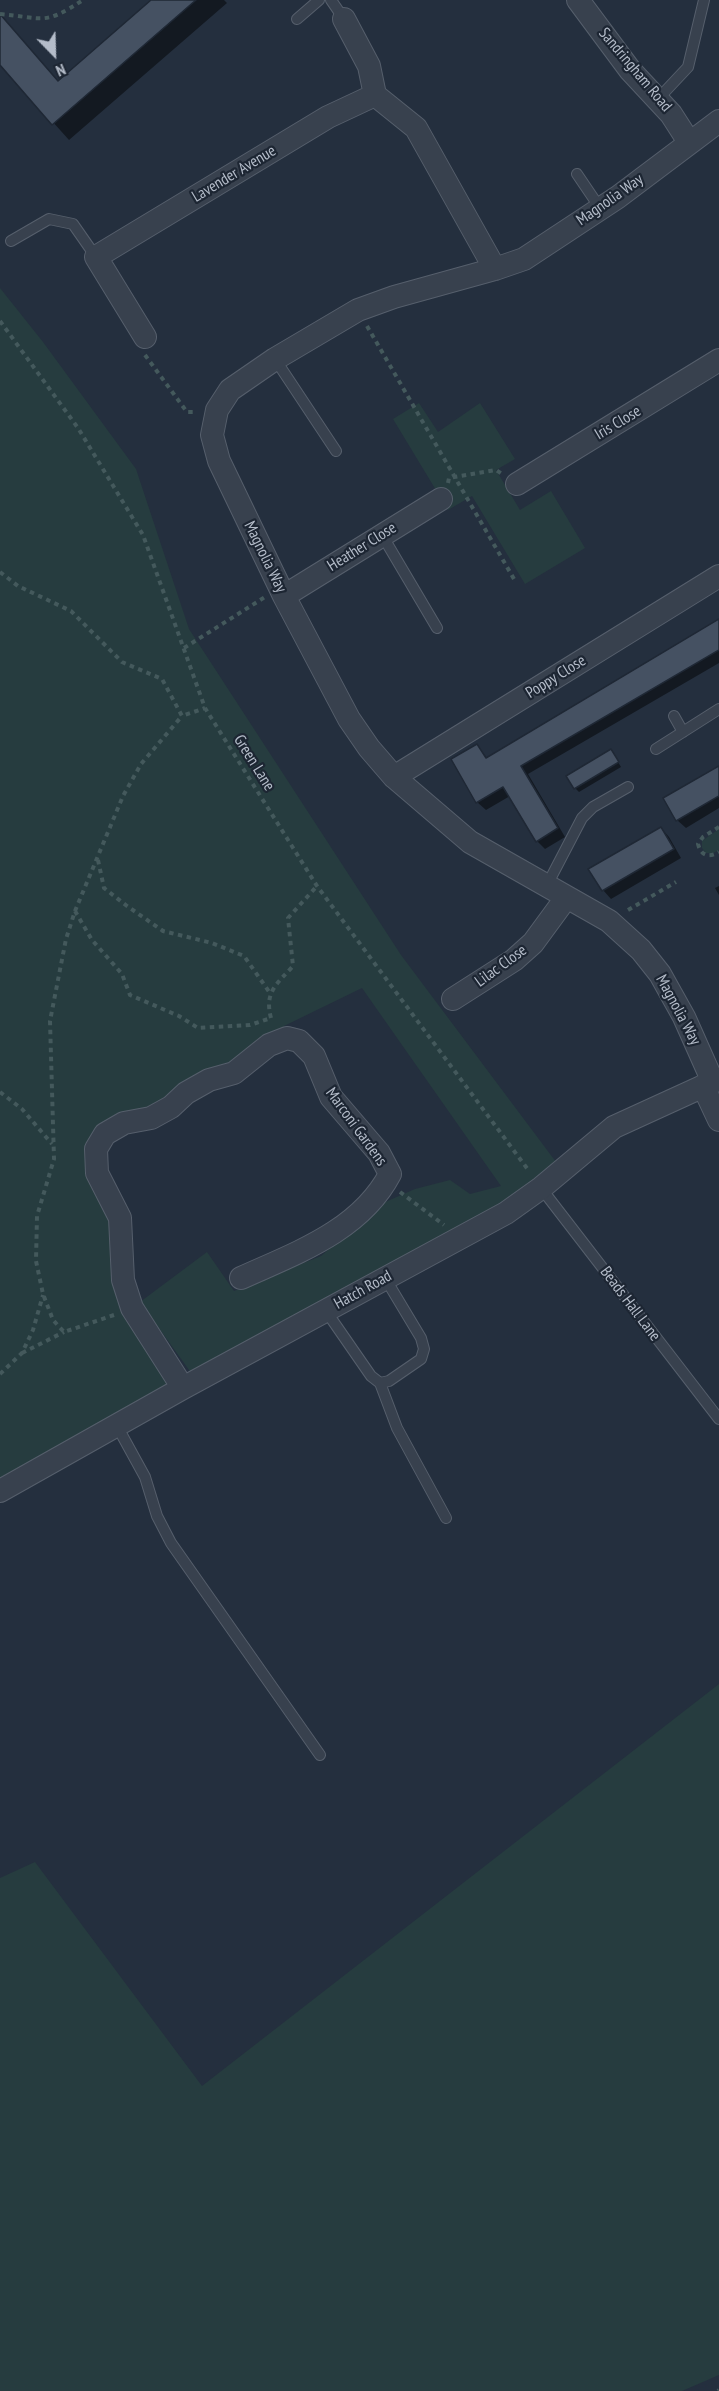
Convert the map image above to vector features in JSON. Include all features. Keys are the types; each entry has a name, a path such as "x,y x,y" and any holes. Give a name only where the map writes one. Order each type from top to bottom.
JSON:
{"street":[{"name":"Sandringham Road","path":"579,0 630,70 671,114 689,142"},
{"path":"344,19 369,66 375,95 416,128 495,269"},
{"name":"Lavender Avenue","path":"96,257 328,117 375,95"},
{"name":"Magnolia Way","path":"719,121 600,208 524,259 394,297 358,310 275,359 230,390 217,410 212,435 219,461 282,592 349,719 369,748 394,777 470,842 609,921 641,950 660,974 684,1017 712,1082 719,1120"},
{"path":"96,257 145,337"},
{"name":"Iris Close","path":"517,484 716,370"},
{"name":"Heather Close","path":"282,592 441,499"},
{"name":"Poppy Close","path":"394,777 719,577"},
{"name":"Lilac Close","path":"453,999 514,960 533,943 566,898"},
{"name":"Marconi Gardens","path":"241,1278 292,1255 345,1227 381,1191 390,1174 379,1153 331,1097 314,1056 299,1041 287,1038 279,1042"},
{"path":"183,1388 132,1308 123,1280 120,1218 97,1173 96,1149 105,1134 114,1128 124,1123 151,1118 209,1080 234,1073 269,1045 279,1042"},
{"name":"Hatch Road","path":"0,1491 183,1388 506,1213 541,1188 614,1127 712,1082"}],"lane":[{"path":"297,18 319,0"},
{"path":"332,0 344,19"},
{"path":"657,100 688,67 704,0"},
{"path":"577,174 600,208"},
{"path":"11,241 49,219 73,224 96,257"},
{"path":"275,359 336,451"},
{"path":"382,535 437,628"},
{"path":"656,749 719,710"},
{"path":"674,716 683,732"},
{"path":"546,887 582,818 593,807 628,787"},
{"name":"Beads Hall Lane","path":"541,1188 719,1419"},
{"path":"380,1383 389,1381 421,1359 424,1349 421,1338 385,1278"},
{"path":"326,1311 363,1367 380,1383 397,1428 446,1518"},
{"path":"117,1426 145,1477 157,1516 171,1543 320,1755"}],"path":[{"path":"0,14 50,19 83,0"},
{"path":"358,310 514,579"},
{"name":"Green Lane","path":"0,321 78,428 143,535 205,708 317,886 541,1188"},
{"path":"145,337 139,347 187,412 217,410"},
{"path":"441,499 449,478 496,470 517,484"},
{"path":"0,572 18,586 71,611 122,662 162,679 183,717"},
{"path":"184,648 282,592"},
{"path":"64,1332 53,1320 43,1294 36,1262 37,1216 54,1159 50,1021 66,939 75,911 123,796 141,764 183,717 205,708"},
{"path":"719,827 703,837 698,844 705,855 713,856 719,852"},
{"path":"98,859 105,888 126,906 164,931 212,943 244,956 270,993"},
{"path":"609,921 676,882"},
{"path":"279,1042 267,1006 270,993 293,966 288,918 317,886"},
{"path":"75,911 92,940 122,974 130,995 179,1016 198,1028 250,1025 271,1018"},
{"path":"0,1092 22,1109 53,1145"},
{"path":"386,1182 450,1230"},
{"path":"22,1353 33,1330 43,1294"},
{"path":"0,1374 22,1353 64,1332 132,1308"}],"green space":[{"path":"0,288 43,342 136,469 189,629 401,955 562,1170 197,1381 140,1302 207,1252 234,1291 321,1256 383,1203 415,1189 450,1180 470,1194 501,1186 362,988 284,1026 285,1039 96,1149 120,1218 123,1280 183,1388 0,1491"},
{"path":"419,403 438,432 480,403 515,459 496,470 520,510 551,491 585,548 525,584 472,496 448,510 393,419"},
{"path":"719,829 719,850 706,853 702,848 702,841"},
{"path":"719,1684 719,2375 682,2391 0,2391 0,1878 35,1862 202,2086"}],"building":[{"path":"151,0 196,0 52,125 0,65 0,14 58,81"},
{"path":"719,619 719,650 521,766 558,828 536,842 503,787 476,803 451,759 477,744 486,758"},
{"path":"611,749 619,762 574,789 566,776"},
{"path":"719,766 719,796 676,821 663,798"},
{"path":"661,827 674,849 602,891 588,869"}]}
